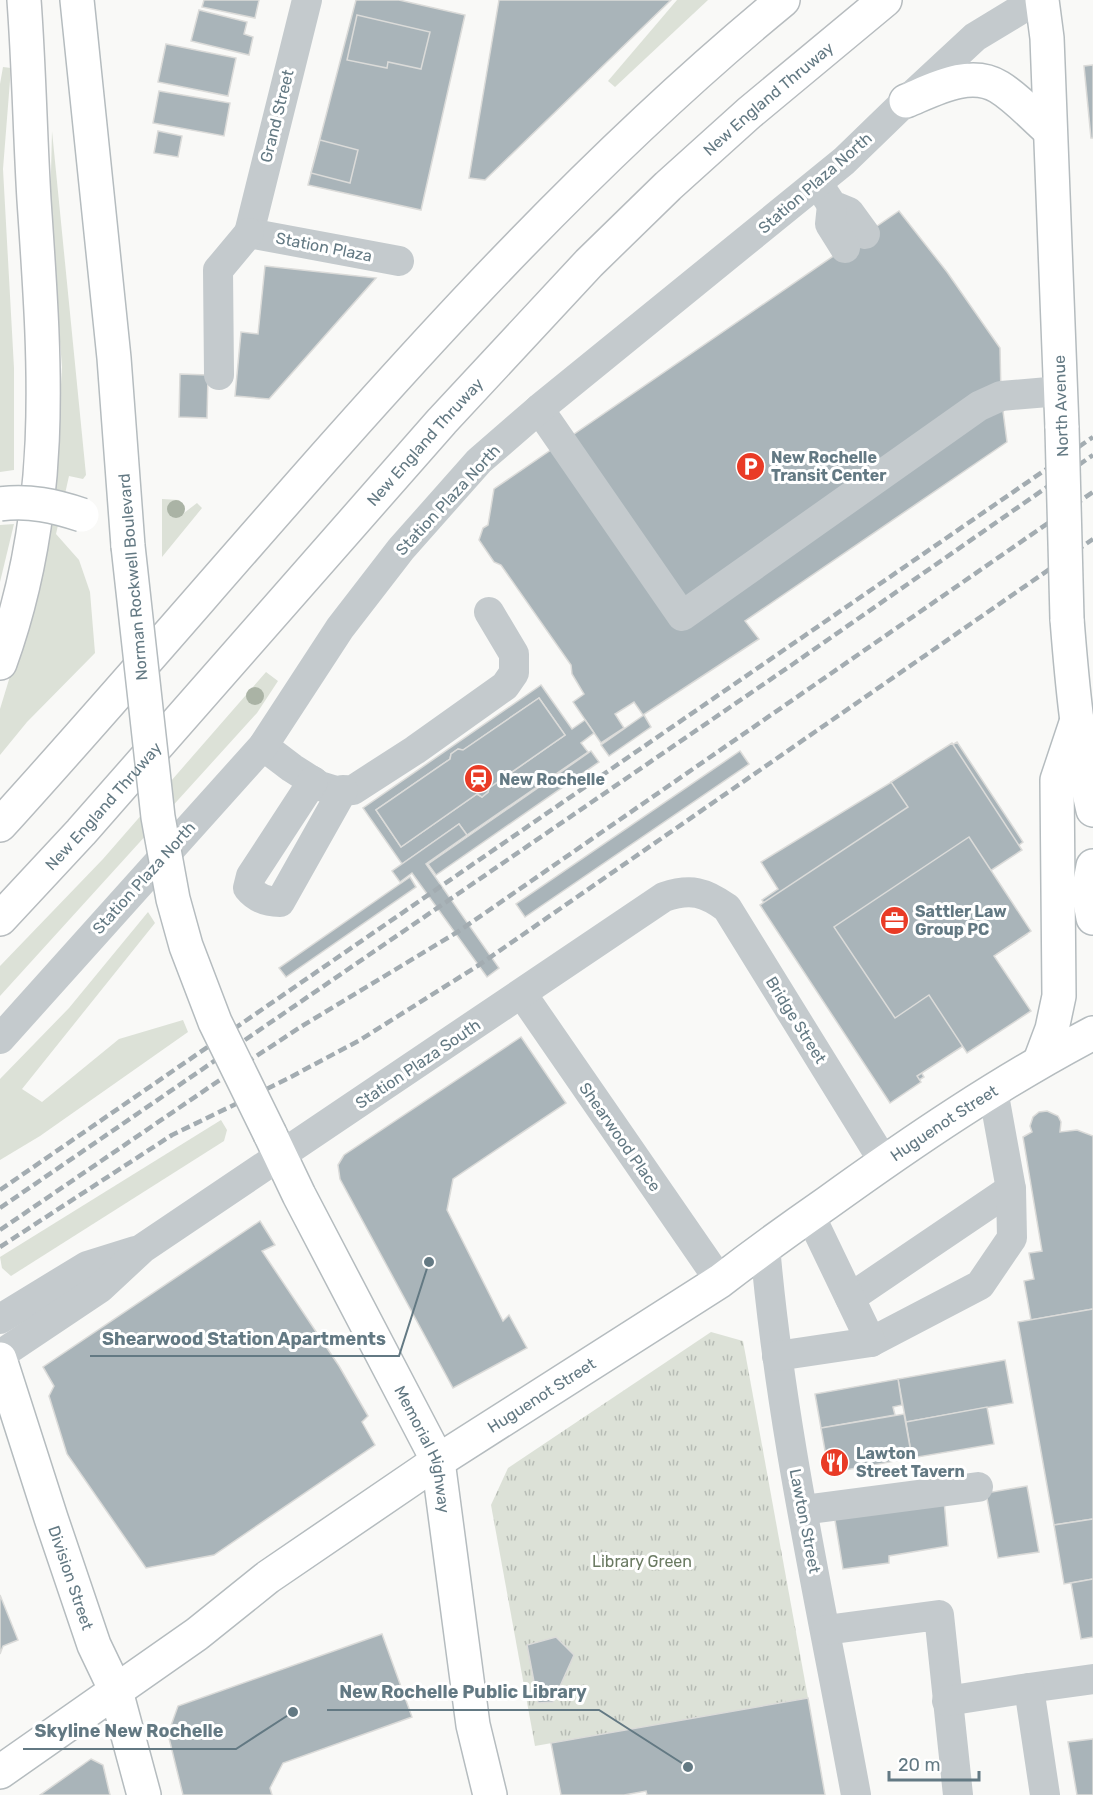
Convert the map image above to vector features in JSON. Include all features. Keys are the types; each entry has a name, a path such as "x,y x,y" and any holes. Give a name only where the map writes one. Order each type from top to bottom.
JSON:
{"main road":[{"path":"0,663 31,550 39,497 44,421 43,339 24,0"},
{"name":"Norman Rockwell Boulevard","path":"77,0 113,346 127,540 158,817 173,899 195,972 215,1022 276,1145"},
{"path":"0,825 128,684 390,384 493,271 647,119 728,45 783,0"},
{"name":"New England Thruway","path":"0,918 118,790 442,421 572,281 668,186 741,120 885,0"},
{"name":"North Avenue","path":"1042,0 1047,38 1067,619 1077,720 1086,782 1093,810"},
{"path":"906,101 951,83 976,80 998,86 1049,129"},
{"path":"0,504 48,505 82,515 127,540"},
{"path":"1040,1061 1052,1029 1059,996 1057,780 1077,720"},
{"path":"1093,866 1088,892 1093,918"},
{"name":"Huguenot Street","path":"0,1772 197,1634 268,1577 438,1461 720,1281 765,1246 884,1162 993,1090 1040,1061 1093,1033"},
{"name":"Memorial Highway","path":"276,1145 298,1195 438,1461 473,1725 490,1795"},
{"name":"Division Street","path":"0,1357 7,1405 51,1518 94,1645 116,1692 144,1795"}],"street":[{"name":"Grand Street","path":"249,233 307,0"},
{"name":"Station Plaza North","path":"0,1039 263,746 340,628 401,549 479,460 539,409 825,194 844,161 975,37 1036,0"},
{"path":"825,194 849,212 855,241"},
{"name":"Station Plaza","path":"249,233 399,261"},
{"path":"219,375 218,270 249,233"},
{"path":"539,409 682,616 979,406 1000,396 1060,391"},
{"path":"263,746 313,782 336,791 353,790 505,686 514,673 514,654 489,612"},
{"path":"313,782 250,876 248,888 253,894 266,901 280,902 343,790"},
{"name":"Station Plaza South","path":"0,1357 100,1288 143,1248 276,1145 522,994 664,897 679,892 697,892"},
{"name":"Bridge Street","path":"697,892 713,898 727,908 884,1162"},
{"name":"Shearwood Place","path":"522,994 720,1281"},
{"path":"777,1356 871,1342 980,1285 1012,1238 1011,1190 993,1090"},
{"path":"850,1298 1011,1190"},
{"path":"810,1215 871,1342"},
{"name":"Lawton Street","path":"765,1246 787,1424 856,1795"},
{"name":"Station Plaza South","path":"0,1319 87,1266 143,1248"},
{"path":"803,1510 978,1487"},
{"path":"826,1630 939,1615 958,1795"},
{"path":"947,1701 1084,1681"},
{"path":"1029,1688 1045,1795"}],"green space":[{"path":"677,0 708,0 615,87 608,81"},
{"path":"3,67 11,68 3,169 14,368 14,470 0,472 0,84"},
{"path":"52,131 86,475 83,479 69,476 56,534 79,560 90,592 95,653 27,722 0,755 0,709 36,591 57,456 62,367 50,213"},
{"path":"162,499 179,500 184,513 197,503 202,508 162,557"},
{"path":"14,524 0,582 0,525"},
{"path":"266,672 278,681 257,713 0,996 0,966 103,859"},
{"path":"148,912 155,923 22,1089 42,1102 119,1039 183,1020 188,1032 40,1136 0,1160 0,1079 69,1008"},
{"path":"221,1120 227,1130 224,1141 11,1276 2,1268 0,1257"},
{"name":"Library Green","path":"711,1332 743,1341 808,1698 535,1746 491,1505 508,1468"}],"building":[{"path":"204,0 259,0 255,18 202,7"},
{"path":"356,0 399,0 465,15 421,210 308,185"},
{"path":"499,0 671,0 485,180 469,178"},
{"path":"199,10 247,22 244,34 253,37 249,55 191,41"},
{"path":"357,15 430,32 421,69 388,62 387,68 347,60"},
{"path":"166,44 236,58 228,96 158,82"},
{"path":"1093,65 1093,138 1091,138 1084,66"},
{"path":"159,91 230,103 224,136 153,123"},
{"path":"158,131 182,136 178,157 154,153"},
{"path":"320,140 358,150 350,183 311,173"},
{"name":"New Rochelle Transit Center","path":"899,211 947,272 1000,348 1001,396 1007,442 745,621 759,639 643,715 634,702 615,714 624,728 601,743 573,702 584,694 572,674 571,665 501,565 494,562 479,540 483,528 488,525 494,489"},
{"path":"265,266 376,278 269,399 235,396 241,332 258,334"},
{"path":"180,374 208,375 207,418 179,417"},
{"path":"541,685 572,729 585,720 594,733 581,743 588,752 467,835 459,824 402,864 363,808","holes":["539,698 565,735 489,788 482,797 477,794 401,847 376,810 450,759 451,754 458,749 463,750"]},
{"name":"New Rochelle","path":"539,698 565,735 489,788 482,797 477,794 401,847 376,810 450,759 451,754 458,749 463,750"},
{"path":"644,715 651,727 609,756 601,745"},
{"path":"957,742 1023,842 989,868 969,837 834,927 895,1018 929,995 963,1046 921,1072 924,1077 892,1097 762,900 778,889 761,862"},
{"name":"Sattler Law Group PC","path":"952,743 1022,850 987,873 1027,934 991,958 1023,1007 917,1076 921,1082 890,1103 760,905 908,807 891,782"},
{"path":"591,751 599,762 436,875 428,864"},
{"path":"740,751 749,764 525,917 516,904"},
{"path":"459,824 467,835 426,864 499,968 487,977 412,873 400,882 392,871"},
{"path":"969,837 1031,931 994,956 1031,1011 967,1053 929,995 895,1018 834,927"},
{"path":"410,877 416,887 286,977 279,968"},
{"path":"521,1037 566,1103 453,1179 447,1210 503,1321 509,1315 527,1348 453,1388 340,1179 338,1165 344,1155"},
{"path":"1047,1111 1058,1116 1061,1122 1060,1132 1077,1130 1093,1136 1093,1309 1031,1320 1024,1281 1034,1279 1029,1253 1042,1251 1023,1137 1032,1132 1030,1126 1033,1117 1039,1112"},
{"path":"260,1221 275,1245 262,1251 339,1366 368,1416 362,1422 375,1445 214,1555 146,1568 67,1454 49,1396 54,1386 43,1367"},
{"path":"1093,1309 1093,1519 1054,1525 1018,1322"},
{"path":"1005,1360 1013,1403 906,1422 898,1379"},
{"path":"898,1379 902,1405 893,1407 895,1415 821,1428 815,1394"},
{"path":"987,1407 994,1444 912,1458 906,1422"},
{"path":"904,1414 912,1458 829,1473 821,1428"},
{"path":"1027,1486 1039,1552 998,1558 986,1493"},
{"path":"944,1500 948,1546 889,1556 889,1563 843,1569 833,1508"},
{"path":"1093,1519 1093,1579 1064,1584 1054,1525"},
{"path":"1093,1579 1093,1637 1081,1639 1071,1583"},
{"path":"0,1595 18,1640 3,1646 0,1654"},
{"path":"382,1634 412,1717 283,1763 270,1788 272,1795 183,1795 168,1734 178,1706"},
{"path":"556,1637 574,1655 553,1702 538,1703 527,1645"},
{"path":"808,1698 825,1795 647,1795 646,1791 624,1795 561,1795 551,1743"},
{"path":"1093,1739 1093,1795 1077,1795 1068,1742"},
{"path":"91,1759 103,1765 110,1795 40,1795"}],"railway":[{"path":"0,1190 1093,437"},
{"path":"0,1208 793,664 1093,455"},
{"path":"0,1230 302,1026 459,931 1093,492"},
{"path":"0,1247 172,1135 287,1079 360,1040 479,965 1093,539"}],"place":[{"name":"New Rochelle Transit Center","path":"750,466"},
{"name":"New Rochelle","path":"478,779"},
{"name":"Sattler Law Group PC","path":"894,920"},
{"name":"Shearwood Station Apartments","path":"429,1262"},
{"name":"Lawton Street Tavern","path":"835,1462"},
{"name":"Skyline New Rochelle","path":"293,1712"},
{"name":"New Rochelle Public Library","path":"688,1767"}]}
